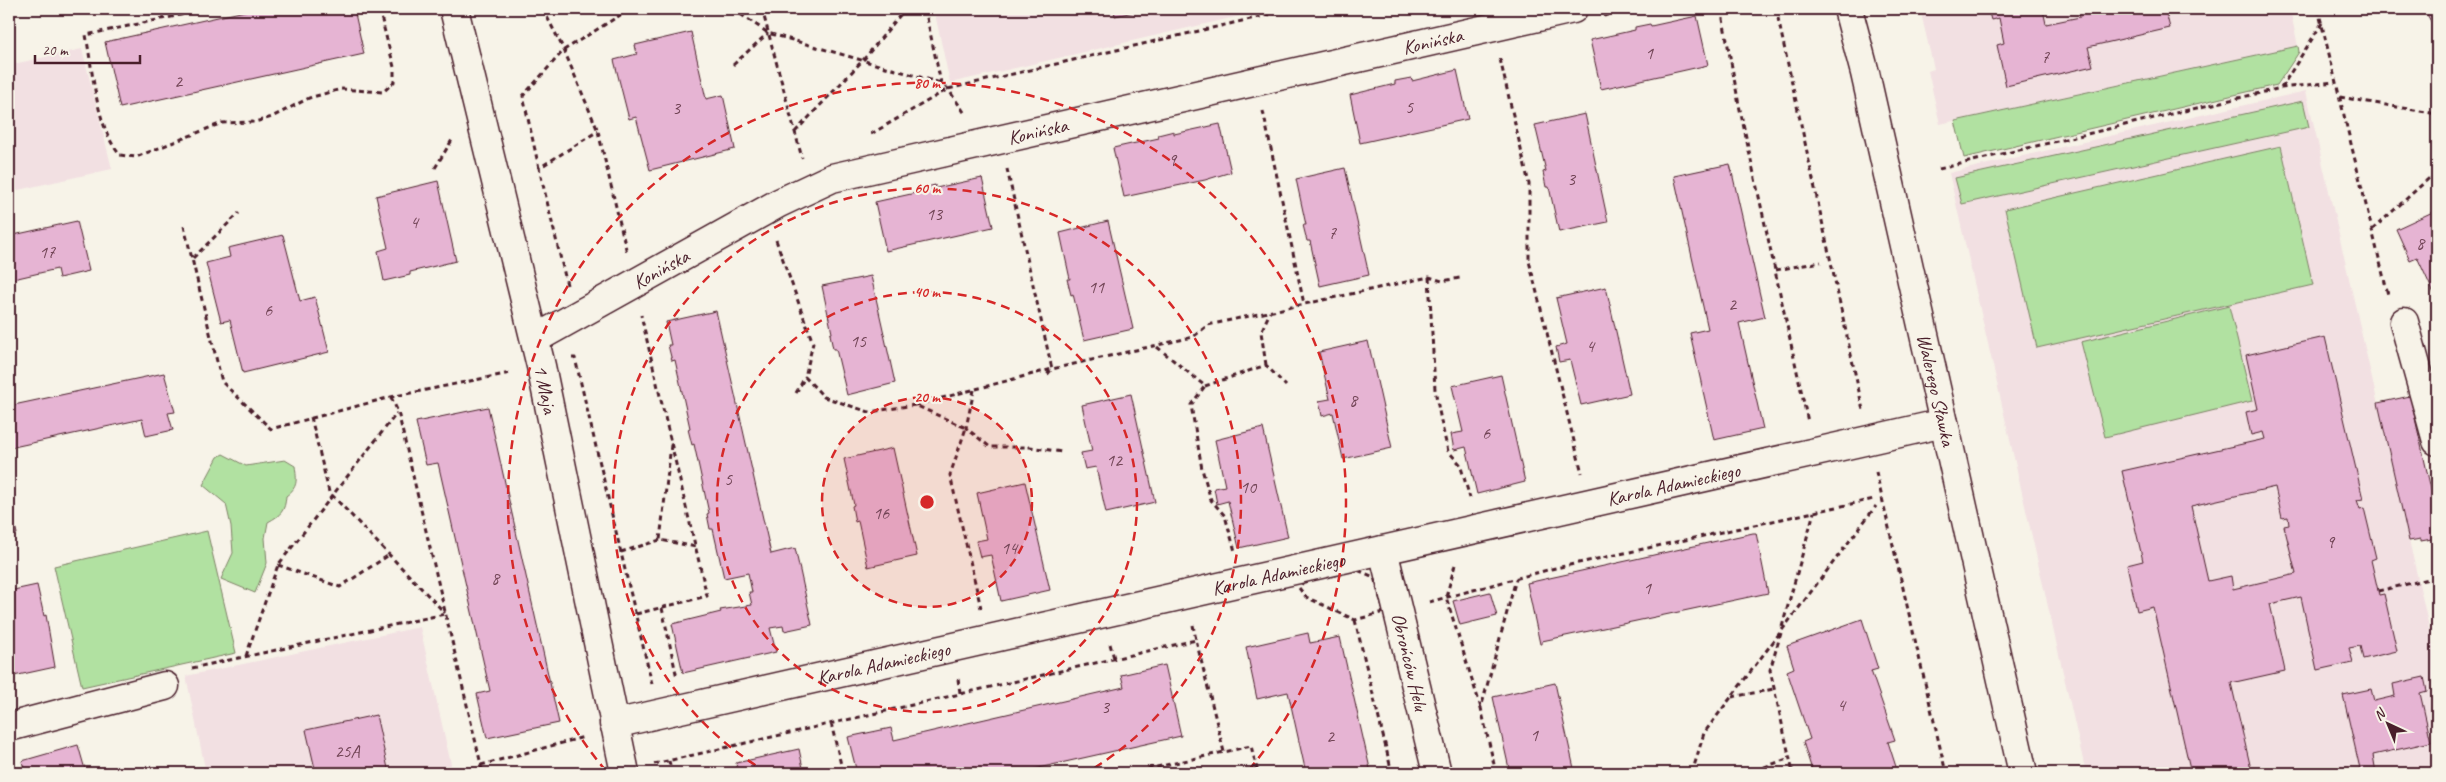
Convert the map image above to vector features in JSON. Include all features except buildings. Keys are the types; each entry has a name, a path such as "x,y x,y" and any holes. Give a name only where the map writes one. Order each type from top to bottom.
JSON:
{"street":[{"name":"1 Maja","path":"454,9 541,366 604,729 624,769"},
{"name":"Konińska","path":"535,339 779,203 832,178 1574,9"},
{"name":"Walerego Sławka","path":"1848,9 1858,43 2023,773"},
{"path":"2404,322 2437,441"},
{"name":"Karola Adamieckiego","path":"604,729 659,714 1944,423"},
{"name":"Obrońców Helu","path":"1383,550 1391,611 1437,773"},
{"path":"9,726 165,686"}],"path":[{"path":"209,9 86,35 100,112 110,143 120,155 136,157 222,123 255,122 272,117 309,98 341,89 383,92 394,82 394,67 378,9"},
{"path":"543,9 564,50 598,131 707,596 636,614"},
{"path":"630,9 564,50 523,96 570,298 570,319 575,358 659,714"},
{"path":"734,9 768,33 864,59 941,83 948,89 986,143 1006,164 1052,369"},
{"path":"762,9 804,165"},
{"path":"795,132 864,59 905,9"},
{"path":"926,9 941,83"},
{"path":"948,89 1294,9"},
{"path":"1723,9 1738,105 1776,270 1809,429"},
{"path":"1776,9 1864,415"},
{"path":"2318,9 2388,296 2404,322"},
{"path":"2281,88 2322,23"},
{"path":"733,65 768,33"},
{"path":"1498,51 1529,184 1530,261 1583,478"},
{"path":"1939,169 2281,88 2335,82"},
{"path":"2340,97 2437,114"},
{"path":"1261,103 1304,304"},
{"path":"540,168 598,131"},
{"path":"2372,230 2437,171"},
{"path":"192,259 239,213"},
{"path":"184,226 222,382 271,429 391,397 575,358"},
{"path":"774,234 813,343 806,377 796,393"},
{"path":"1776,270 1821,262"},
{"path":"1429,277 1435,390 1448,452 1460,464 1471,502"},
{"path":"806,377 824,396 869,412 915,405 1052,369 1194,337 1208,325 1429,277 1442,281 1460,278"},
{"path":"1270,312 1261,332 1266,365 1286,386"},
{"path":"1156,346 1205,386"},
{"path":"1236,553 1225,516 1211,500 1202,468 1191,405 1205,386 1266,365"},
{"path":"1046,376 1052,369"},
{"path":"974,390 966,428 950,474 982,614"},
{"path":"391,397 398,412 483,773"},
{"path":"915,405 966,428 990,447 1030,447 1062,452"},
{"path":"246,656 278,565 398,412"},
{"path":"311,417 329,492 445,614"},
{"path":"660,540 672,443"},
{"path":"1876,470 1946,773"},
{"path":"1391,611 1516,578 1874,499"},
{"path":"1692,773 1704,733 1876,506"},
{"path":"1793,773 1770,670 1814,512"},
{"path":"1463,532 1446,597 1481,708 1496,773"},
{"path":"621,552 660,540 696,547"},
{"path":"278,565 340,587 389,555"},
{"path":"2378,591 2437,577"},
{"path":"1481,708 1516,578"},
{"path":"2437,606 2434,609 2437,623"},
{"path":"662,608 678,684"},
{"path":"165,686 181,671 445,614"},
{"path":"1355,620 1392,773"},
{"path":"624,769 644,760 652,764 669,761 1196,640 1224,752"},
{"path":"1731,697 1774,689"},
{"path":"831,723 843,773"},
{"path":"481,765 604,729"},
{"path":"1130,773 1252,746 1258,773"},
{"path":"1747,773 1790,758"},
{"path":"669,761 672,773"}],"shaded area":[{"path":"934,9 1270,9 950,83"},
{"path":"1920,9 2290,9 2298,46 1940,124 1928,71 1934,69"},
{"path":"82,49 112,169 9,192 9,65"},
{"path":"2306,91 2437,662 2437,773 2086,773 1949,173"},
{"path":"420,627 453,773 206,773 186,676"}],"green space":[{"path":"2298,46 2299,52 2277,85 1964,158 1955,121"},
{"path":"2303,101 2309,127 1962,204 1955,178"},
{"path":"2281,146 2313,285 2037,348 2005,209"},
{"path":"2229,306 2252,401 2105,437 2081,342"},
{"path":"223,454 246,466 285,460 295,466 295,487 286,496 282,512 268,522 265,538 267,563 255,593 221,579 233,553 231,526 226,504 203,485 218,457"},
{"path":"207,531 236,653 82,687 54,566"}]}
